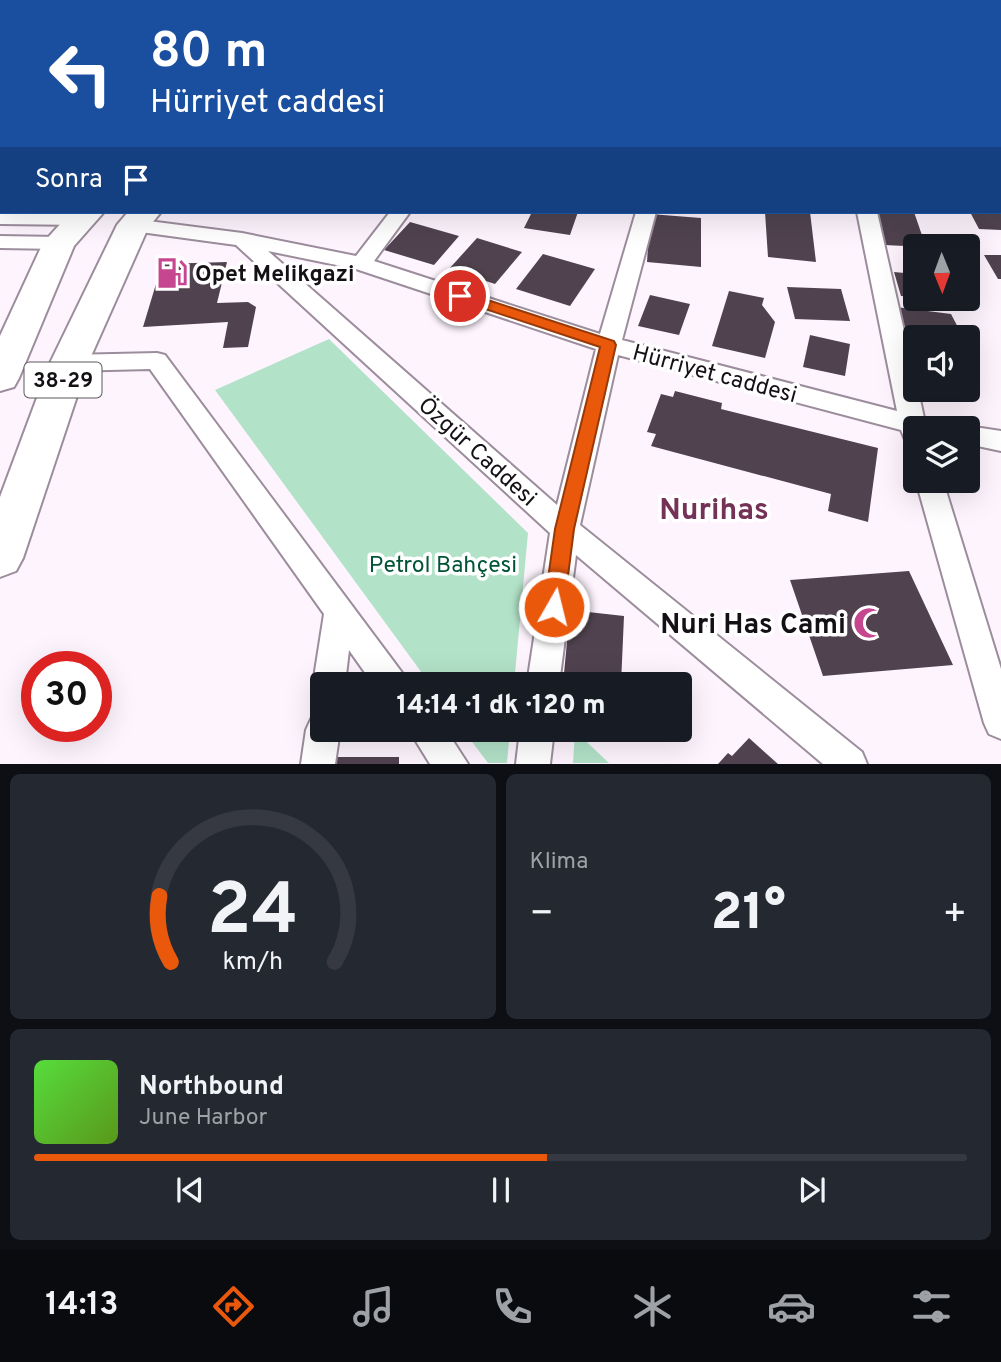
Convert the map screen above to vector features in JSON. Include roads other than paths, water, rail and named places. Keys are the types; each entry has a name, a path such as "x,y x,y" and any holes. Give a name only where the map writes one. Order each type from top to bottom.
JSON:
{"highway":[{"name":"38-29","path":"0,558 69,363 139,218"},
{"name":"38-29","path":"0,378 77,224"}],"street":[{"path":"360,264 398,214"},
{"path":"545,672 565,529 609,345 645,214"},
{"path":"867,214 917,416"},
{"path":"7,216 77,224"},
{"name":"Hürriyet caddesi","path":"139,218 360,264 609,345 903,425"},
{"path":"0,242 77,224"},
{"name":"Özgür Caddesi","path":"241,239 565,529 850,764"},
{"path":"69,363 157,361 383,672"},
{"path":"980,437 1001,441"},
{"path":"933,493 1001,723"},
{"path":"332,672 339,614"},
{"path":"318,764 321,742"},
{"path":"435,742 451,764"},
{"path":"533,764 536,742"}],"place":[{"name":"Opet Melikgazi","path":"172,273"},
{"name":"Nuri Has Cami","path":"869,623"}],"district":[{"name":"Nurihas","path":"714,509"}],"park label":[{"name":"Petrol Bahçesi","path":"443,564"}]}
